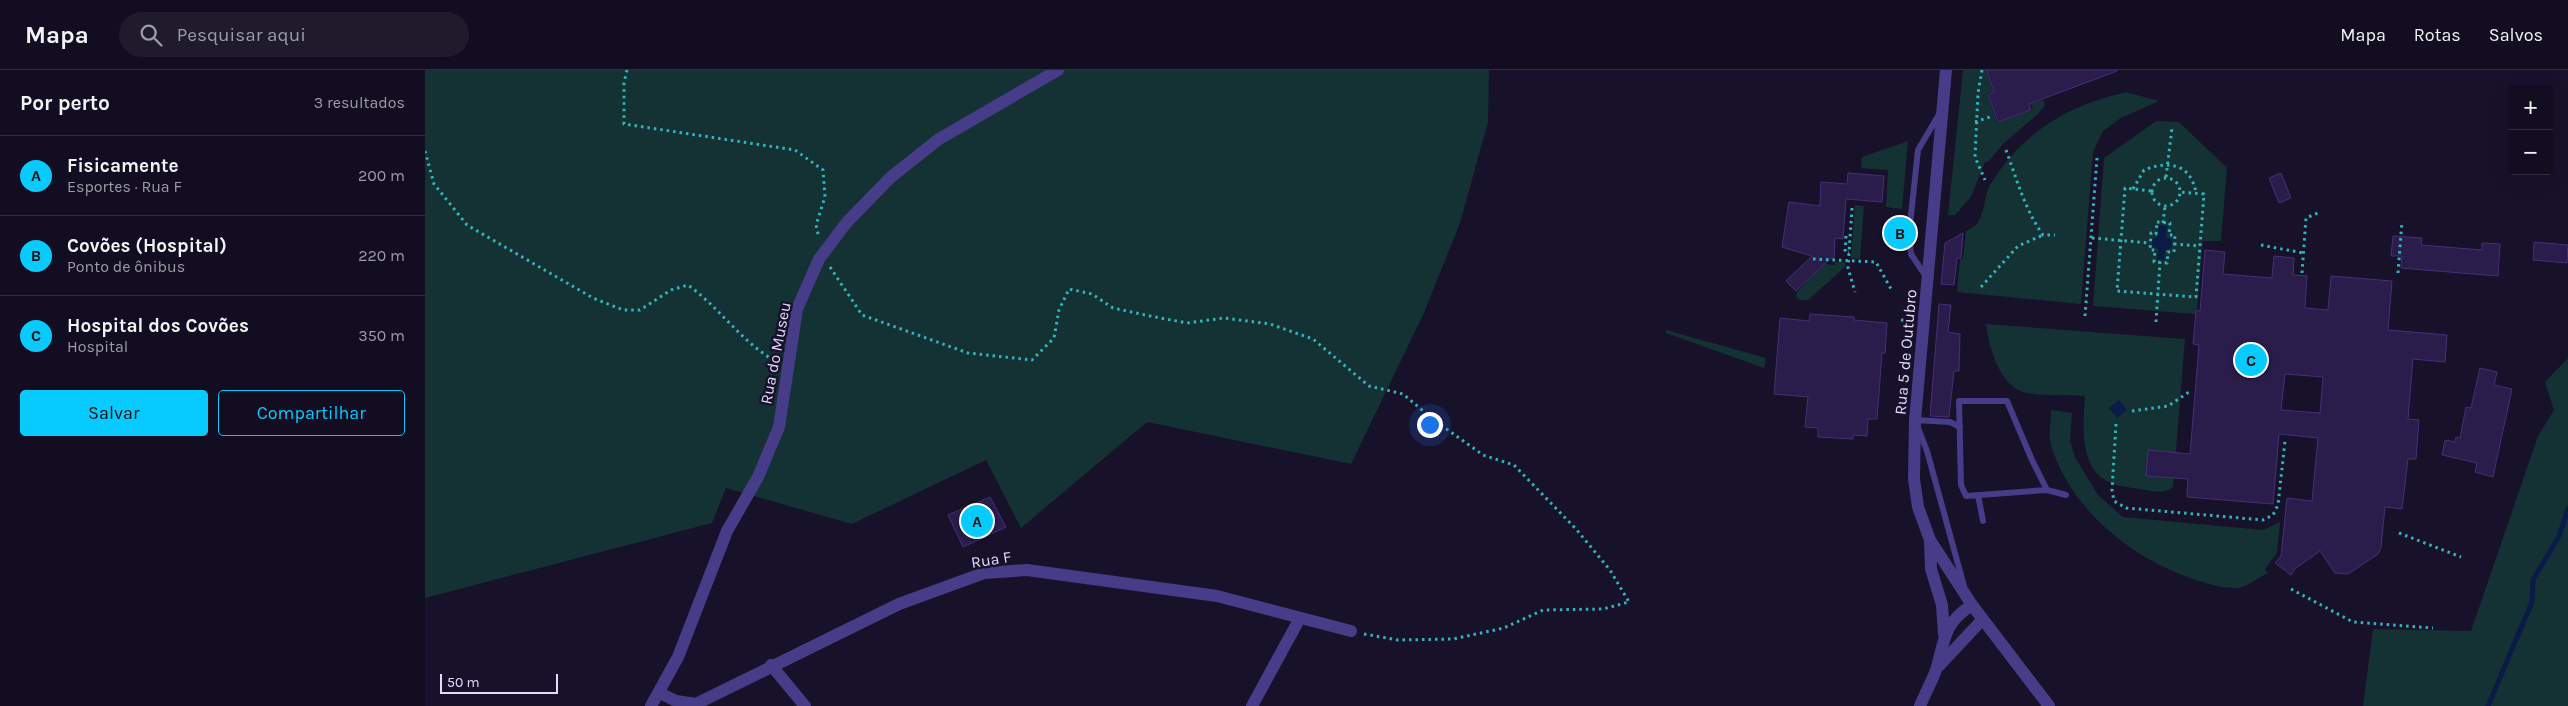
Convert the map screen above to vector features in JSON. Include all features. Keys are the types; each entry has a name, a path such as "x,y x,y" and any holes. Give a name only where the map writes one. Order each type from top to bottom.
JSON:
{"street":[{"name":"Rua do Museu","path":"651,706 660,693 678,657 727,531 758,477 779,427 797,309 823,254 847,222 891,177 932,145 1058,70"},
{"name":"Rua 5 de Outubro","path":"1946,70 1915,420 1914,479 1919,506 1930,540 1982,620 2049,706"},
{"path":"1920,706 1936,668 1943,639 1943,615 1938,587 1931,569 1930,540"},
{"name":"Rua F","path":"660,693 676,701 696,704 771,665 899,604 984,573 1027,570 1208,595 1351,631"},
{"path":"1943,639 1957,615 1970,602"},
{"path":"1252,706 1300,618"},
{"path":"1936,668 1959,641 1982,620"},
{"path":"771,665 805,706"}],"lane":[{"path":"1927,278 1911,254 1909,234 1919,150 1943,108"},
{"path":"2047,490 2031,460 2007,401 1959,401 1961,485 1966,496 2047,490 2066,495"},
{"path":"1960,427 1950,422 1915,420 1936,479 1970,602"},
{"path":"1978,495 1983,522"}],"path":[{"path":"627,70 624,83 624,124 795,150 823,170 825,197 816,225 823,254 836,278 862,315 968,353 1032,360 1054,338 1059,310 1069,289 1092,294 1113,308 1150,316 1187,323 1224,318 1270,324 1313,339 1369,386 1403,394 1434,420 1483,455 1513,465 1576,529 1610,570 1629,602 1603,609 1543,610 1504,628 1453,639 1398,640 1351,631"},
{"path":"1983,70 1975,122 1975,157 1985,180"},
{"path":"1975,122 1993,116"},
{"path":"2166,177 2172,128"},
{"path":"2006,150 2027,209 2043,235"},
{"path":"425,151 434,184 467,225 534,265 593,298 623,310 640,310 671,290 688,285 707,299 743,336 774,360 787,367"},
{"path":"2085,316 2097,158"},
{"path":"2133,189 2144,170 2168,164 2187,173 2194,182 2196,194"},
{"path":"2166,177 2176,182 2180,192 2176,202 2165,206 2155,202 2151,191 2156,181 2166,177"},
{"path":"2151,191 2125,188 2117,290 2196,297 2204,194 2180,192"},
{"path":"2163,223 2165,206"},
{"path":"1852,208 1848,268 1855,292"},
{"path":"2301,273 2307,218 2318,213"},
{"path":"2398,273 2402,221"},
{"path":"2157,222 2170,223 2169,235 2175,235 2173,252 2168,252 2167,263 2154,262 2155,250 2150,250 2150,243 2151,233 2156,234 2157,222"},
{"path":"1981,287 2018,246 2043,235 2055,235"},
{"path":"1845,236 1845,252 1849,252"},
{"path":"2091,238 2150,243"},
{"path":"2174,244 2200,246"},
{"path":"2261,245 2303,253"},
{"path":"1813,259 1876,262 1891,289"},
{"path":"2156,322 2160,262"},
{"path":"2133,411 2168,406 2189,392"},
{"path":"2116,424 2113,501 2126,508 2263,520 2273,515 2278,505 2285,441"},
{"path":"2399,533 2461,557"},
{"path":"2291,589 2353,622 2433,628"}],"green space":[{"path":"425,70 1489,70 1488,122 1460,223 1423,315 1351,464 1147,422 1021,528 986,460 852,524 726,488 712,523 425,598"},
{"path":"1963,70 1985,70 1993,92 1987,94 1997,123 2033,110 2031,104 2043,100 2045,105 2038,114 2004,143 1988,162 1985,162 1971,197 1955,215 1948,215"},
{"path":"2126,92 2159,101 2121,118 2103,131 2093,152 2081,304 1957,292 1960,259 1963,259 1966,231 1978,222 1982,214 1988,189 2003,166 2032,136 2048,124 2084,105"},
{"path":"2156,121 2179,122 2227,168 2221,241 2203,241 2195,314 2093,306 2104,158"},
{"path":"1908,141 1902,209 1886,207 1888,170 1861,168 1862,157"},
{"path":"1855,205 1864,206 1860,259 1851,258"},
{"path":"1835,262 1845,262 1845,267 1808,300 1801,300 1796,297 1797,292 1825,264 1835,265"},
{"path":"1986,324 2185,339 2173,487 2166,491 2158,492 2111,483 2098,475 2091,466 2085,443 2085,396 2036,394 2023,392 2014,387 2007,381 1996,363"},
{"path":"1666,330 1766,358 1764,368 1666,333"},
{"path":"2568,358 2568,706 2363,706 2373,629 2471,631 2538,436 2554,410 2545,382"},
{"path":"2051,410 2072,413 2070,441 2075,457 2098,495 2123,517 2263,530 2280,522 2277,553 2265,569 2268,573 2241,588 2220,587 2170,570 2126,544 2088,510 2072,490 2060,468 2051,445"}],"water":[{"path":"2159,225 2167,226 2166,237 2172,240 2171,248 2165,250 2164,260 2157,259 2158,249 2152,246 2152,239 2158,236"},
{"path":"2119,400 2127,410 2117,418 2109,408"}],"building":[{"path":"1986,70 2117,71 2029,104 2031,110 1998,122 1988,95 1994,92"},
{"path":"1848,173 1884,176 1882,202 1846,199 1843,239 1835,238 1834,258 1831,258 1796,291 1786,281 1812,256 1782,247 1789,202 1820,206 1821,182 1847,184"},
{"path":"2281,173 2291,198 2279,203 2269,178"},
{"path":"1963,233 1961,258 1957,258 1954,285 1941,284 1945,243"},
{"path":"2393,236 2422,238 2421,245 2482,250 2482,243 2500,244 2498,276 2401,268 2402,256 2391,256"},
{"path":"2534,242 2568,245 2567,263 2533,260"},
{"path":"2205,250 2225,252 2223,274 2272,278 2274,256 2294,258 2293,275 2307,276 2305,308 2328,310 2331,276 2392,281 2388,330 2447,335 2445,362 2413,359 2408,419 2419,420 2416,459 2408,459 2402,509 2385,507 2381,548 2378,554 2348,574 2335,573 2320,551 2296,568 2291,575 2275,563 2281,556 2287,498 2312,501 2318,438 2279,434 2273,504 2187,497 2188,479 2146,476 2148,450 2190,454 2199,345 2193,344 2196,310 2200,311","holes":["2285,374 2323,377 2320,413 2281,410"]},
{"path":"1939,304 1951,305 1948,332 1960,334 1959,371 1954,371 1949,417 1930,416"},
{"path":"1810,314 1854,317 1854,320 1887,323 1885,353 1882,353 1877,419 1868,419 1867,436 1853,435 1853,439 1818,437 1818,428 1805,427 1808,397 1774,394 1780,318 1809,321"},
{"path":"2480,368 2497,372 2494,385 2512,389 2493,477 2475,472 2477,463 2442,455 2445,440 2455,442 2456,437 2460,438 2466,407 2471,408"},
{"path":"990,497 1006,527 963,547 948,515"}],"waterway":[{"path":"2488,706 2532,602 2533,580 2559,536 2568,509"}],"place":[{"name":"Covões (Hospital)","path":"1900,233"},
{"name":"Hospital dos Covões","path":"2251,360"},
{"name":"Fisicamente","path":"977,521"}]}
